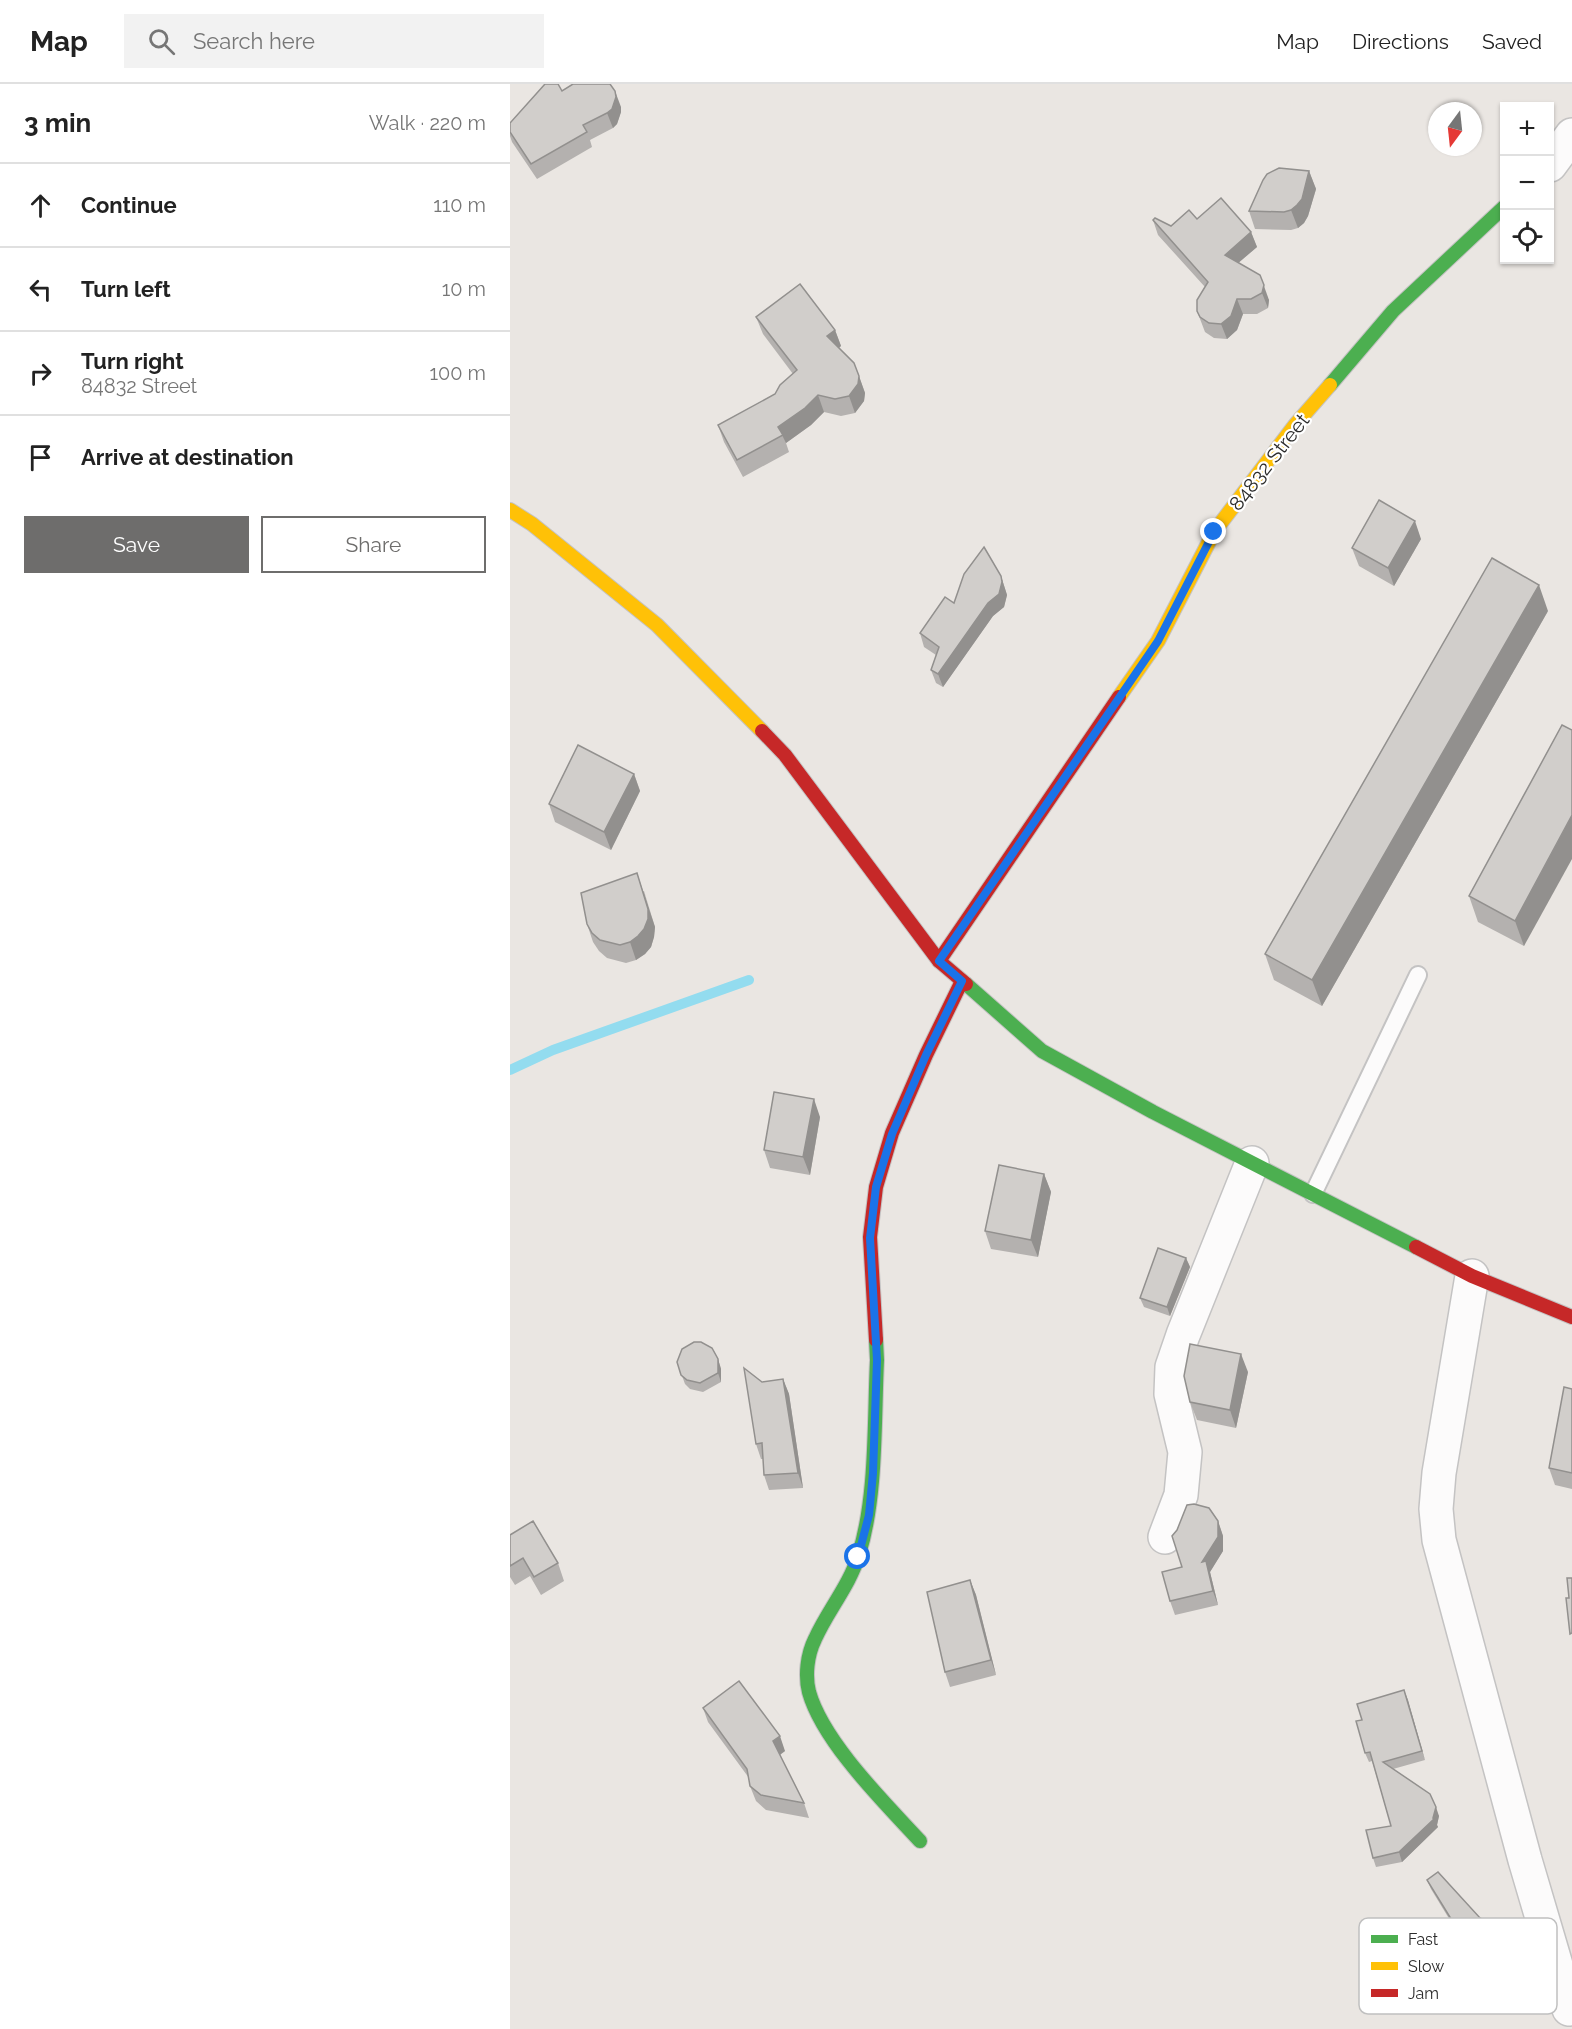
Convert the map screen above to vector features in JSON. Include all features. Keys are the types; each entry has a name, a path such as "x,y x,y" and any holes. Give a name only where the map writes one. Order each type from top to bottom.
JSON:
{"street":[{"path":"1554,160 1572,135"},
{"name":"84832 Street","path":"939,961 1158,641 1214,532 1295,425 1393,311 1501,210"},
{"path":"510,510 532,524 657,625 785,755 939,961 1042,1051 1153,1112 1472,1276 1572,1317"},
{"path":"920,1841 862,1777 826,1729 809,1692 807,1665 814,1640 858,1557 869,1515 877,1360 870,1238 876,1187 892,1134 926,1055 962,981"},
{"path":"1165,1537 1180,1495 1185,1452 1171,1394 1172,1367 1252,1163"},
{"path":"1472,1276 1439,1473 1436,1509 1439,1540 1542,1918"},
{"path":"1557,1968 1569,2009"}],"lane":[{"path":"1313,1194 1418,975"}],"building":[{"path":"545,84 558,84 562,91 573,84 610,84 616,97 612,109 583,125 587,132 531,164 510,132 510,123"},
{"path":"1279,168 1309,171 1302,199 1291,210 1284,212 1249,211 1267,174"},
{"path":"1221,198 1251,232 1225,255 1260,275 1264,285 1262,293 1251,299 1237,299 1231,316 1221,324 1209,323 1200,317 1197,311 1197,300 1208,282 1153,220 1155,218 1171,226 1189,210 1197,219"},
{"path":"800,284 835,330 827,336 854,363 859,376 858,384 849,396 835,399 818,395 805,408 778,427 783,435 737,460 718,425 775,394 780,385 797,370 756,317"},
{"path":"1379,500 1415,521 1388,568 1352,548"},
{"path":"984,547 1001,576 999,594 988,603 938,674 931,670 939,647 920,633 945,597 954,603 964,574"},
{"path":"1492,558 1539,585 1312,980 1265,954"},
{"path":"1562,725 1572,730 1572,815 1515,921 1469,896"},
{"path":"578,745 634,774 604,832 549,804"},
{"path":"637,873 648,909 648,919 644,929 630,942 620,945 600,940 587,924 581,893"},
{"path":"774,1092 814,1099 803,1157 764,1150"},
{"path":"999,1165 1044,1174 1031,1240 985,1231"},
{"path":"1158,1248 1186,1258 1167,1307 1140,1298"},
{"path":"694,1342 701,1342 712,1348 718,1359 718,1373 700,1383 687,1380 681,1375 677,1362 682,1349"},
{"path":"1190,1344 1241,1354 1230,1410 1190,1402 1184,1376"},
{"path":"744,1368 762,1382 783,1379 798,1473 764,1475 762,1443 756,1444"},
{"path":"1564,1387 1572,1389 1572,1473 1549,1468"},
{"path":"1194,1504 1209,1508 1218,1521 1218,1537 1202,1562 1206,1561 1213,1591 1170,1601 1162,1572 1182,1567 1172,1536 1177,1530 1187,1505"},
{"path":"533,1521 558,1563 534,1577 523,1558 510,1566 510,1535"},
{"path":"1567,1578 1572,1578 1572,1633 1570,1634 1566,1598 1569,1598"},
{"path":"970,1580 991,1660 945,1672 927,1592"},
{"path":"739,1681 780,1736 773,1741 804,1803 761,1795 750,1786 747,1769 703,1708"},
{"path":"1404,1690 1422,1751 1383,1762 1430,1794 1436,1807 1433,1818 1435,1818 1399,1852 1373,1858 1366,1830 1391,1826 1370,1752 1365,1753 1356,1721 1362,1720 1357,1704"},
{"path":"1438,1872 1480,1918 1450,1918 1427,1880"}],"waterway":[{"path":"510,1070 553,1050 749,980"}],"traffic: fast":[{"path":"1330,385 1393,311 1501,210"},
{"path":"966,984 1042,1051 1153,1112 1416,1247"},
{"path":"876,1340 874,1458 865,1532 850,1576 812,1645 807,1679 816,1711 827,1731 873,1790 920,1841"}],"traffic: slow":[{"path":"1119,697 1158,641 1214,532 1295,425 1330,385"},
{"path":"510,510 532,524 657,625 762,731"}],"traffic: jam":[{"path":"939,961 1119,697"},
{"path":"762,731 785,755 939,961 966,984"},
{"path":"876,1340 870,1237 876,1187 892,1133 962,981"},
{"path":"1416,1247 1472,1276 1572,1317"}],"route":[{"path":"858,1557 869,1515 873,1473 877,1360 870,1238 876,1187 892,1134 926,1055 962,981 939,961 1158,641 1214,532"}]}
